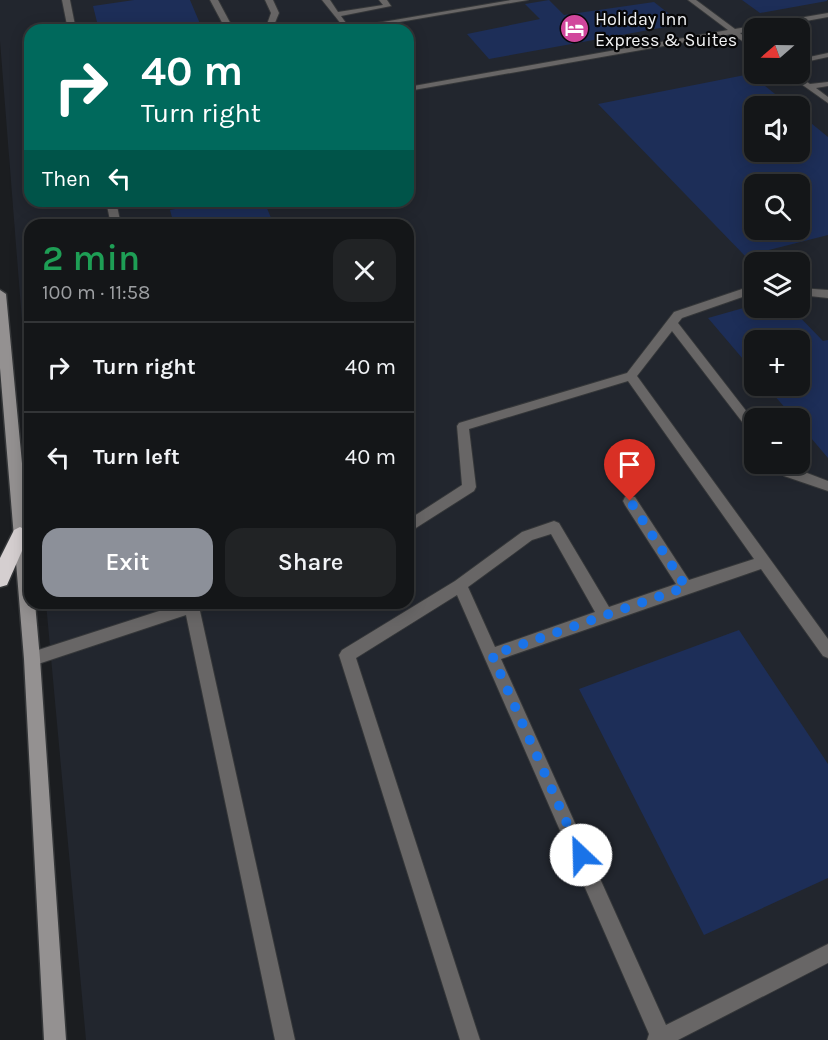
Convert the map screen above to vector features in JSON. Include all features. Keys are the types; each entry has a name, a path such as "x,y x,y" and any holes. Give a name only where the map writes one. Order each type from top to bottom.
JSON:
{"highway":[{"path":"0,579 20,536"}],"main road":[{"path":"0,294 24,577"},
{"path":"27,609 55,1040"}],"lane":[{"path":"71,24 66,1 76,0"},
{"path":"214,0 227,24"},
{"path":"269,0 275,13 271,24"},
{"path":"326,0 342,24"},
{"path":"336,15 387,6 383,0"},
{"path":"382,24 524,0"},
{"path":"692,0 744,38"},
{"path":"414,88 828,15"},
{"path":"810,59 828,56"},
{"path":"805,84 828,101"},
{"path":"809,87 828,84"},
{"path":"414,523 470,487 463,426 631,375 678,315 744,292"},
{"path":"810,293 828,294"},
{"path":"672,324 744,416"},
{"path":"631,375 828,651"},
{"path":"795,474 828,486"},
{"path":"630,501 686,587"},
{"path":"470,1040 347,655 460,585 527,536 554,527 605,615"},
{"path":"492,655 764,562"},
{"path":"460,585 660,1039 828,953"},
{"path":"32,659 182,609"},
{"path":"198,609 285,1040"}],"shaded area":[{"path":"0,0 828,0 828,1040 86,1040 47,609 414,609 414,219 24,219 24,347 0,41"}],"building":[{"path":"134,0 190,0 200,24 98,24 93,6"},
{"name":"Holiday Inn Express & Suites","path":"549,0 564,15 654,2 682,24 489,59 467,34 540,19 525,4"},
{"path":"742,0 827,0 827,1 760,13"},
{"path":"744,75 744,84 762,84 778,96 744,96 744,162 810,162 810,122 828,137 828,235 810,240 810,174 744,174 744,240 808,240 761,252 744,252 744,255 598,104"},
{"path":"185,207 266,207 272,219 172,219 170,210"},
{"path":"744,308 744,318 801,318 823,341 828,340 828,458 810,437 810,408 785,408 775,396 810,396 810,330 744,330 744,360 708,318"},
{"path":"739,630 828,764 828,878 704,935 579,689"}],"place":[{"name":"Holiday Inn Express & Suites","path":"574,29"}],"route":[{"path":"581,855 492,655 686,587 630,501"}]}
